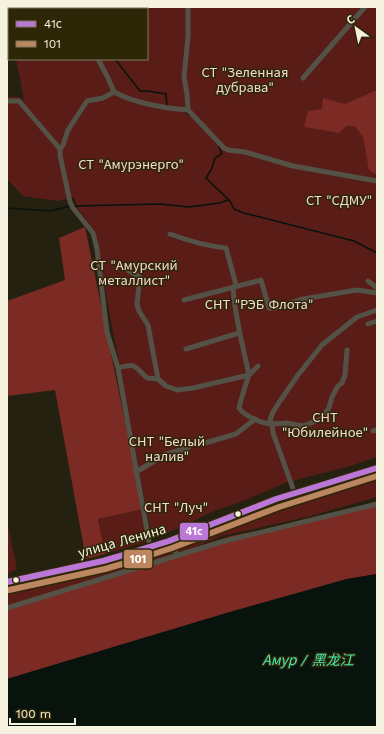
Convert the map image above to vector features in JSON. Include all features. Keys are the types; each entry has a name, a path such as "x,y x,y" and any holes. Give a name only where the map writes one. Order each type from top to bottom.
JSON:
{"street":[{"path":"188,7 188,37 184,77 188,110"},
{"path":"302,78 365,7"},
{"path":"99,60 114,92 131,100 188,110 224,148 228,150 245,152 293,166 377,181"},
{"path":"60,149 63,145 68,130 87,101 103,98 114,92"},
{"path":"7,101 20,101 60,149 72,206 93,233 97,249 107,332 118,368 150,547"},
{"path":"170,234 210,247 226,248 236,285 234,288 234,304 249,375"},
{"path":"122,267 140,277 137,304 139,311 148,325 158,379"},
{"path":"184,300 261,280 264,286 268,306 270,308 275,308 303,299 357,290 377,293"},
{"path":"368,281 377,288"},
{"path":"295,494 270,420 277,406 298,375 322,346 357,317 377,310"},
{"path":"368,324 377,321"},
{"path":"186,349 239,333"},
{"path":"258,366 249,375 239,408 246,414 266,424 287,423 303,426 321,419 329,408 332,397 345,375 347,350"},
{"path":"118,368 130,365 135,366 146,378 158,379 166,386 177,390 207,385 249,375"},
{"path":"205,444 236,434 255,419"},
{"path":"136,472 166,454 188,448"},
{"name":"улица Ленина","path":"7,582 103,561 150,547 276,499 377,468"},
{"path":"7,608 221,542 377,504"},
{"path":"169,541 178,556"}],"green space":[{"path":"7,7 377,7 377,457 347,467 288,482 238,503 214,511 193,521 193,523 152,538 95,232 78,209 74,197 58,201 23,196 7,179 7,97 18,97 24,100 16,60 148,60 148,8 8,8 7,58"},
{"path":"377,471 377,497 307,517 222,536 198,546 133,568 7,607 7,587 104,567 147,555 271,505"},
{"path":"143,509 149,541 105,554 98,519"},
{"path":"7,520 17,569 7,574"}],"shaded area":[{"path":"377,90 377,175 369,170 363,137 355,126 346,126 339,133 304,127 308,111 322,109 323,98 345,104"},
{"path":"85,227 143,509 98,519 105,554 86,559 55,390 7,396 7,301 65,280 59,238"},
{"path":"377,502 377,574 347,579 230,612 7,679 7,609 231,536 272,528"}],"water":[{"name":"Амур / 黑龙江","path":"377,574 377,727 7,727 7,679 230,612 347,579"}],"waterway":[{"path":"116,60 140,91 166,94 167,107"},
{"path":"184,111 191,116"},
{"path":"219,147 222,154 215,158 212,168 206,178 230,201 234,209 244,213 354,241 377,253"},
{"path":"74,206 161,204 189,207 220,203 228,200"},
{"path":"7,208 50,211 70,206"}],"transit line":[{"name":"41с","path":"7,582 103,561 127,554 169,541 276,499 377,468"},
{"name":"101","path":"9,590 105,569 129,562 172,548 279,507 377,476"}],"park label":[{"name":"СТ \"Зеленная дубрава\"","path":"245,80"},
{"name":"СТ \"Амурэнерго\"","path":"131,164"},
{"name":"СТ \"СДМУ\"","path":"339,200"},
{"name":"СТ \"Амурский металлист\"","path":"134,272"},
{"name":"СНТ \"РЭБ Флота\"","path":"259,304"},
{"name":"СНТ \"Юбилейное\"","path":"325,424"},
{"name":"СНТ \"Белый налив\"","path":"167,448"},
{"name":"СНТ \"Луч\"","path":"176,507"}]}
